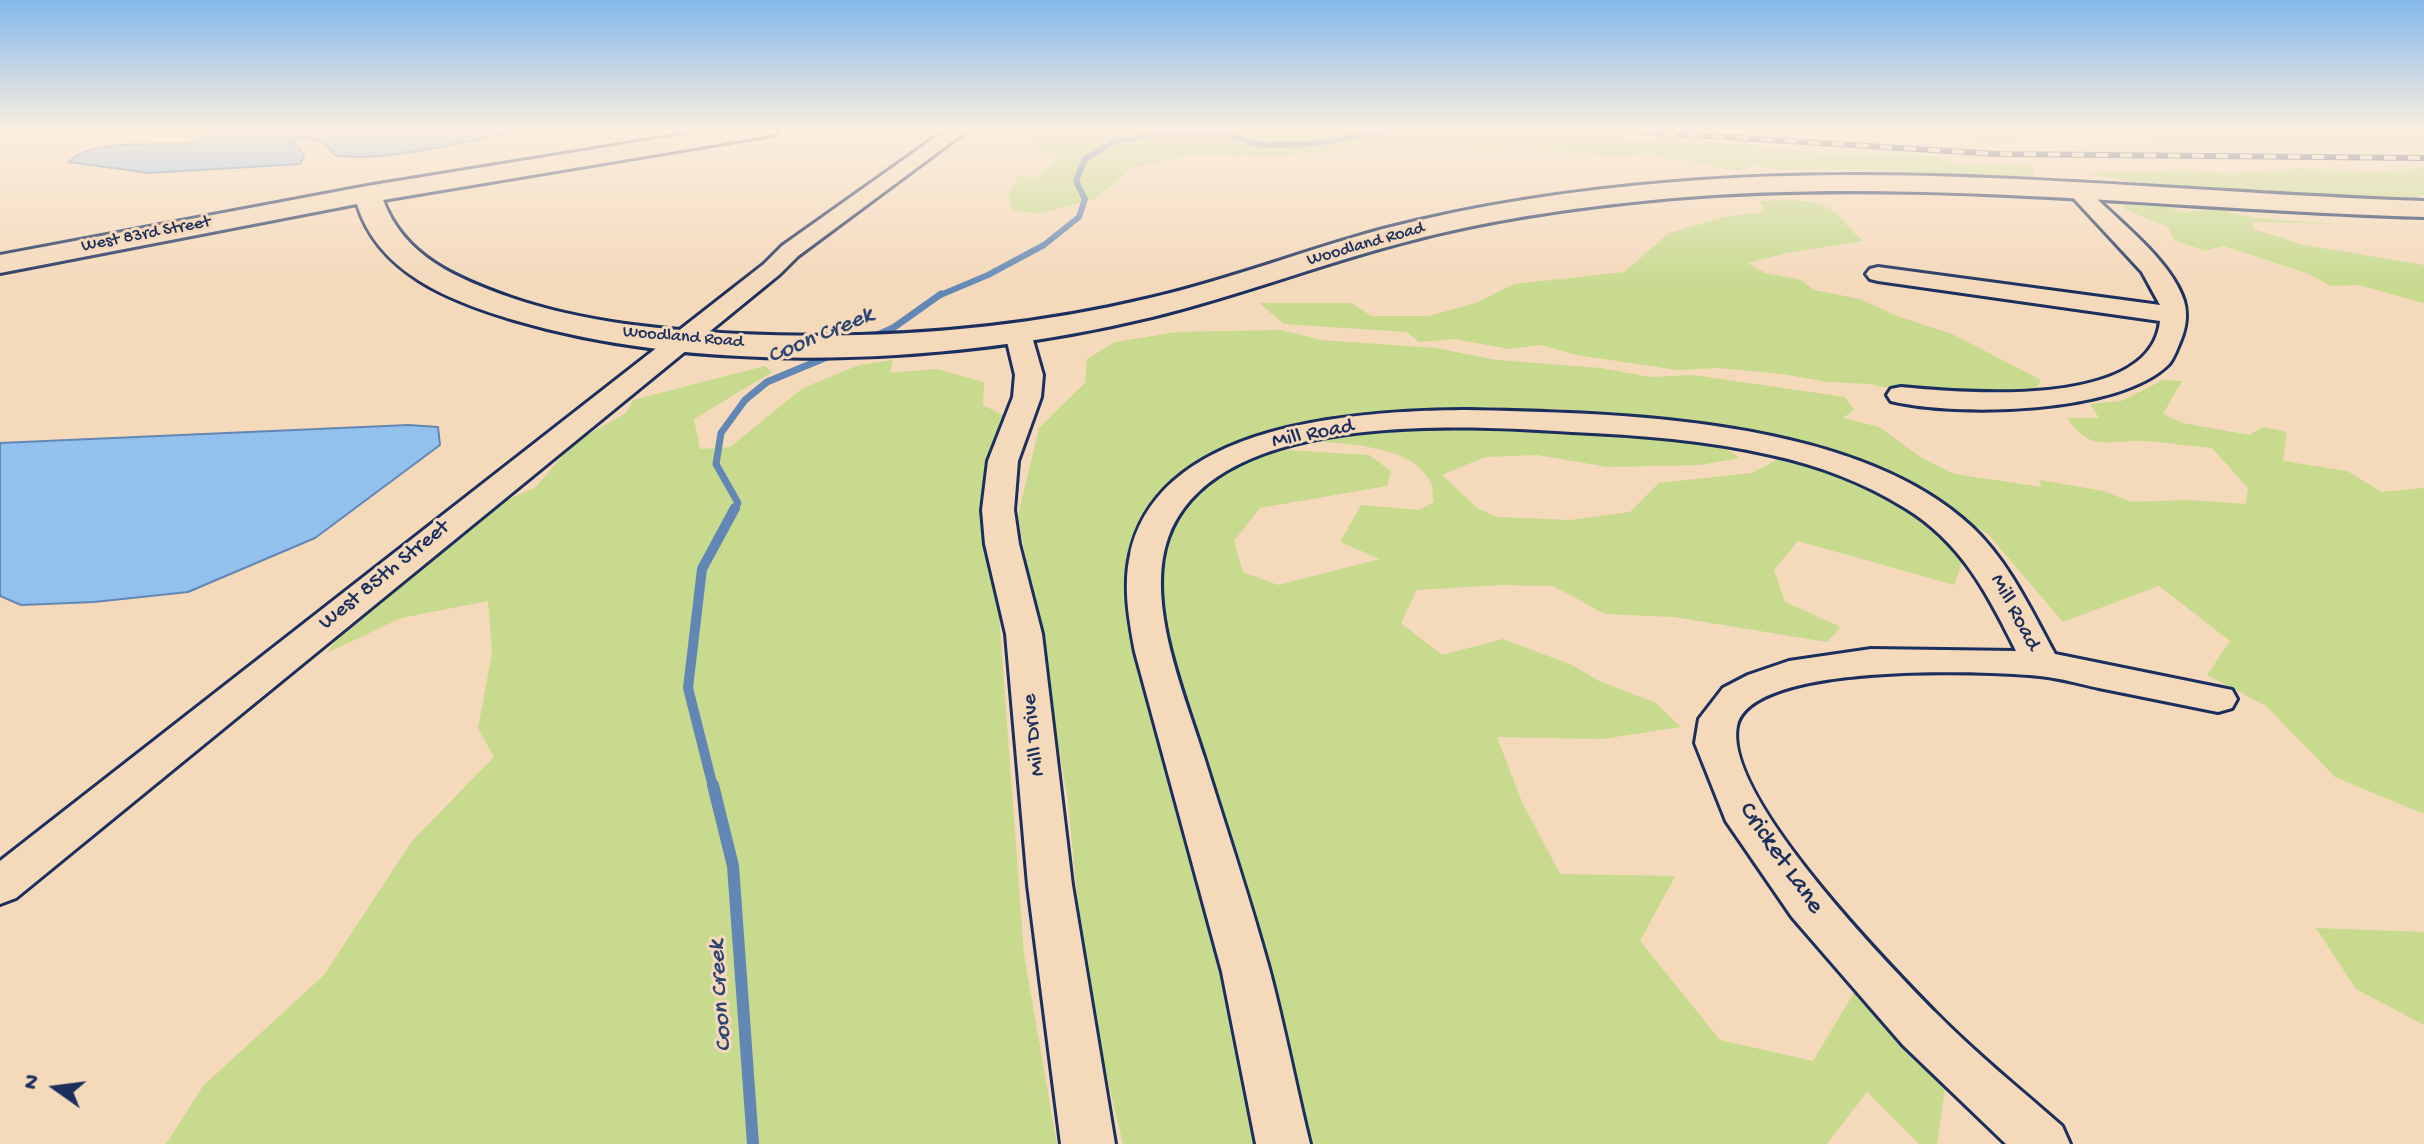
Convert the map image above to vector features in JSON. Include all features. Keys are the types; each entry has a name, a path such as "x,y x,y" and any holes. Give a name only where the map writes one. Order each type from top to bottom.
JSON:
{"main road":[{"name":"West 83rd Street","path":"0,264 438,182"},
{"name":"Woodland Road","path":"367,194 376,222 390,244 422,269 459,289 526,313 605,330 680,340 774,346 865,345 1018,333 1166,305 1409,231 1564,202 1669,191 1829,183 1941,183 2285,204 2424,209"}],"street":[{"name":"West 85th Street","path":"0,886 772,269 790,251 886,182"},
{"path":"1901,395 1997,402 2087,392 2144,370 2162,356 2171,338 2174,315 2170,296 2148,265 2101,219 2077,190"},
{"path":"1878,274 2174,315"},
{"name":"Mill Drive","path":"1018,333 1029,375 1027,397 1003,461 998,510 1002,544 1024,634 1050,885 1088,1144"},
{"name":"Mill Road","path":"1283,1144 1246,972 1153,652 1145,607 1147,553 1158,523 1177,496 1204,473 1237,454 1300,434 1392,421 1441,419 1619,425 1709,435 1795,452 1885,484 1921,503 1959,530 1993,571 2041,664"},
{"name":"Cricket Lane","path":"2043,1144 1920,1030 1808,904 1741,810 1715,743 1718,719 1737,697 1761,684 1802,670 1871,661 2041,664 2218,699"}],"green space":[{"path":"1014,182 1115,182 1096,198 1040,214 1012,210 1009,195"},
{"path":"2135,182 2424,182 2424,195 2407,202 2318,195 2286,199 2187,192"},
{"path":"1760,201 1819,204 1836,213 1863,241 1786,253 1748,263 1765,273 1801,280 1814,290 1860,299 1897,316 1952,334 2041,380 2034,392 1984,397 1914,393 1870,384 1828,382 1782,374 1718,368 1677,370 1577,355 1541,345 1510,349 1454,339 1419,342 1407,332 1284,324 1259,303 1352,303 1371,316 1429,316 1476,303 1514,284 1624,272 1669,233 1724,217 1765,212"},
{"path":"2123,205 2159,205 2183,212 2218,209 2253,218 2335,224 2252,222 2254,229 2304,245 2424,265 2424,303 2358,285 2331,286 2307,273 2223,246 2205,251 2174,240 2168,227 2126,210"},
{"path":"1281,330 1321,340 1435,348 1497,360 1600,368 1650,377 1693,375 1845,397 1854,410 1843,418 1879,427 1922,458 1954,474 2042,487 2039,480 2104,491 2131,502 2189,500 2246,504 2248,488 2212,448 2143,441 2101,442 2084,436 2067,418 2099,418 2090,404 2121,401 2163,380 2182,381 2163,414 2183,423 2249,435 2263,427 2287,432 2283,461 2347,471 2382,492 2424,488 2424,814 2335,777 2266,706 2207,675 2230,641 2159,586 2063,622 1988,534 1899,482 1707,428 1557,409 1450,409 1315,420 1255,435 1185,475 1143,527 1192,835 1253,1144 1123,1144 1086,990 1068,801 1018,515 1039,428 1085,383 1087,359 1115,342 1177,332"},
{"path":"893,360 890,373 936,369 984,382 983,405 1005,416 992,477 994,545 1024,955 1057,1144 166,1144 203,1086 324,975 412,841 494,757 478,728 492,653 488,601 401,618 327,653 350,620 487,509 536,487 573,443 626,413 633,400 765,366 772,372 694,419 700,449 730,447 803,388 859,365"},
{"path":"1502,425 1560,426 1616,435 1714,441 1740,458 1700,465 1608,467 1537,455 1485,457 1442,475 1477,508 1497,517 1570,520 1630,512 1659,483 1752,473 1786,455 1862,481 1944,525 1965,555 1954,585 1798,541 1774,570 1785,602 1841,627 1827,642 1674,617 1605,614 1553,586 1500,585 1417,590 1401,623 1442,655 1503,639 1572,665 1599,681 1656,703 1681,727 1602,739 1497,737 1522,802 1560,874 1675,876 1640,941 1720,1040 1813,1061 1858,986 1945,1089 1937,1144 1919,1144 1867,1092 1827,1144 1296,1144 1155,617 1156,561 1187,496 1225,468 1268,449 1369,455 1391,471 1387,486 1260,508 1234,541 1243,572 1278,585 1380,559 1340,542 1361,505 1419,510 1434,502 1431,483 1422,470 1396,454 1362,446 1315,441 1421,427 1452,431"},
{"path":"2316,928 2424,932 2424,1025 2356,989"}],"water":[{"path":"408,425 438,427 440,445 315,538 188,592 94,602 21,605 0,596 0,443"}],"waterway":[{"name":"Coon Creek","path":"938,296 988,275 1044,245 1079,217 1085,199 1077,182"},
{"name":"Coon Creek","path":"871,338 893,328 938,296"},
{"name":"Coon Creek","path":"734,510 738,503 716,464 721,433 745,400 767,382 839,352"},
{"name":"Coon Creek","path":"713,787 688,688 702,569 735,508"},
{"name":"Coon Creek","path":"713,785 733,866 753,1144"}]}
